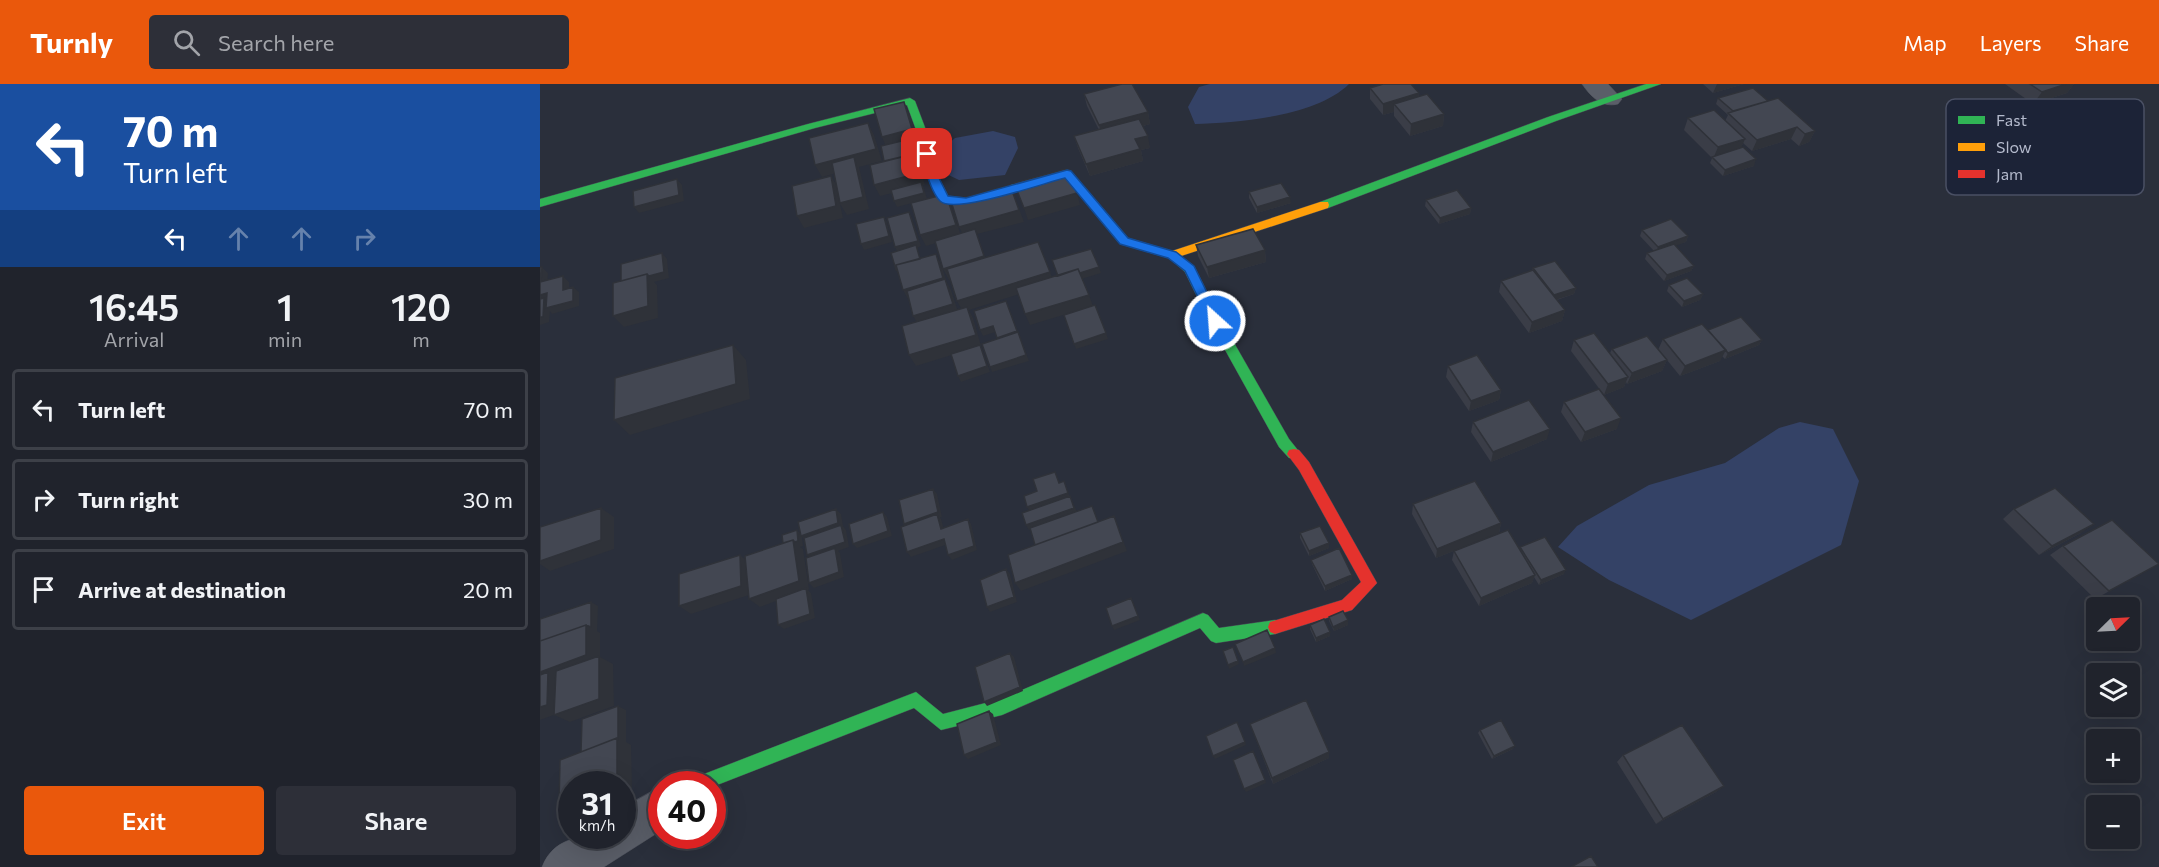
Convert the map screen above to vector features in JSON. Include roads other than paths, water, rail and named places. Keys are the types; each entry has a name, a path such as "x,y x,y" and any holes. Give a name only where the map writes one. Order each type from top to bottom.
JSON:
{"street":[{"path":"1172,255 1358,194 1552,119 1602,92 1656,84"},
{"path":"540,203 812,126 910,101 924,138 930,170 944,200 966,202 1067,174 1124,241 1172,255 1190,269 1215,321 1279,433 1304,466 1370,583 1347,605 1272,628 1216,636 1203,620 1002,707 941,722 916,700 726,774"},
{"path":"563,867 595,849"}],"water":[{"path":"1210,84 1349,84 1318,104 1276,116 1195,124 1188,107 1199,87"},
{"path":"993,131 1015,137 1018,148 1005,175 959,180 936,169 940,151 955,138"},
{"path":"1800,422 1833,429 1859,481 1841,545 1691,620 1609,580 1558,547 1577,526 1649,485 1725,463 1779,428"}]}
